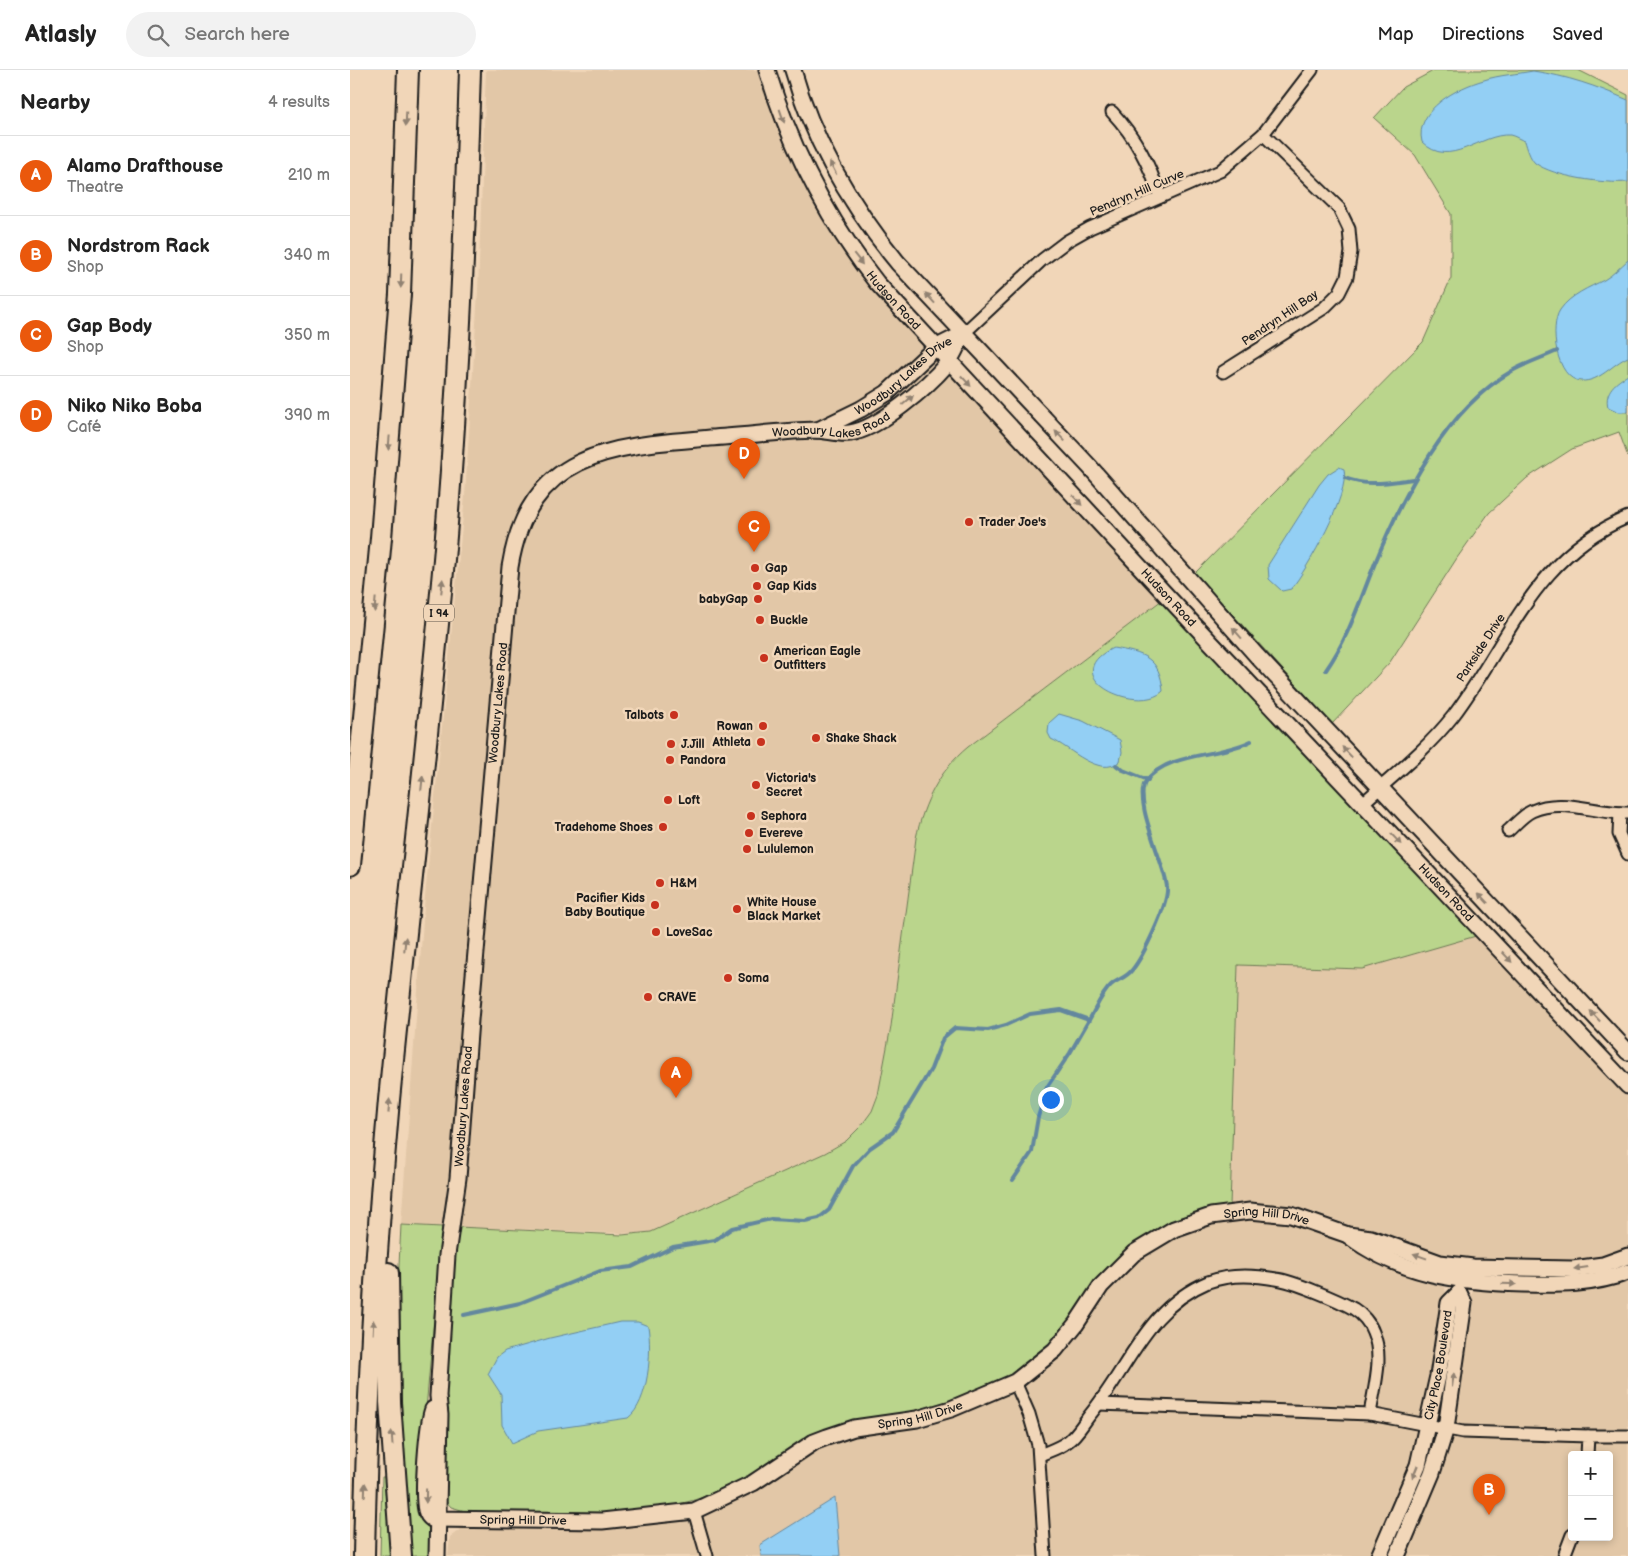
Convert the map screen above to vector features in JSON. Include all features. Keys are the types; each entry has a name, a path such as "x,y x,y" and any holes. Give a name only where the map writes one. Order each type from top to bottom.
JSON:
{"highway":[{"path":"350,865 382,528 400,294 408,70"},
{"name":"I 94","path":"364,1556 372,1344 385,1154 449,502 464,265 470,70"},
{"path":"385,1154 390,1402 401,1556"}],"street":[{"name":"Hudson Road","path":"767,70 797,153 832,220 852,252 877,283 948,362 1628,1086"},
{"name":"Hudson Road","path":"793,70 820,141 854,203 875,234 898,262 963,334 1089,466 1257,656 1628,1052"},
{"name":"Pendryn Hill Curve","path":"963,334 1042,260 1067,241 1090,228 1220,171 1263,134 1312,70"},
{"path":"1112,112 1132,135 1152,174 1160,197"},
{"name":"Pendryn Hill Bay","path":"1223,372 1324,308 1339,293 1348,268 1351,252 1349,229 1339,208 1263,134"},
{"name":"Woodbury Lakes Drive","path":"816,430 861,409 887,393 935,348 963,334"},
{"name":"Woodbury Lakes Road","path":"437,1520 429,1517 425,1502 428,1438 431,1415 438,1396 448,1255 458,1178 510,567 521,522 530,505 546,486 580,462 600,453 650,444 816,430 850,433 872,424 896,410 948,362 963,334"},
{"name":"Parkside Drive","path":"1363,803 1453,716 1538,586 1555,565 1592,535 1628,518"},
{"path":"1508,831 1531,812 1544,807 1562,805 1624,813 1619,834 1628,854"},
{"name":"Spring Hill Drive","path":"437,1520 602,1521 694,1511 753,1483 814,1442 826,1437 854,1428 917,1419 951,1410 1015,1382 1055,1350 1076,1324 1101,1286 1123,1263 1147,1244 1174,1229 1211,1216 1263,1211 1303,1218 1348,1235 1371,1238 1440,1263 1461,1280 1482,1283 1571,1284 1607,1279 1628,1272"},
{"name":"Spring Hill Drive","path":"1461,1280 1573,1269 1603,1264 1628,1256"},
{"path":"1040,1455 1068,1442 1099,1404 1151,1324 1175,1302 1208,1282 1233,1276 1279,1279 1354,1309 1364,1317 1373,1331 1379,1352 1370,1414"},
{"name":"City Place Boulevard","path":"1379,1556 1418,1466 1429,1425 1449,1303 1461,1280"},
{"name":"City Place Boulevard","path":"1397,1556 1432,1473 1446,1428 1464,1303 1461,1280"},
{"path":"1015,1382 1029,1414 1040,1455 1045,1556"},
{"path":"1099,1404 1370,1414 1463,1432 1628,1436"},
{"path":"1587,1451 1588,1436"},
{"path":"694,1511 706,1556"},
{"path":"437,1520 437,1556"},
{"path":"1564,1556 1570,1541"}],"shaded area":[{"path":"486,70 767,70 852,252 1167,596 968,747 938,780 920,820 916,838 884,1073 872,1111 861,1126 846,1141 825,1153 651,1232 642,1234 401,1225 424,907 465,496 478,292"},
{"path":"1476,935 1628,1098 1628,1252 1561,1266 1442,1258 1307,1210 1269,1204 1230,1206 1238,965 1362,969"},
{"path":"1251,1218 1284,1221 1312,1230 1394,1267 1438,1281 1445,1288 1446,1295 1435,1374 1425,1428 1375,1556 448,1556 450,1537 462,1528 583,1530 628,1528 680,1520 830,1443 855,1435 948,1418 988,1403 1021,1386 1054,1361 1076,1335 1115,1281 1134,1262 1170,1238 1212,1223"},
{"path":"1628,1277 1628,1556 1401,1556 1430,1489 1473,1291 1480,1287"}],"green space":[{"path":"1435,70 1578,70 1628,95 1628,457 1619,432 1572,449 1527,478 1489,513 1457,558 1390,662 1332,724 1195,573 1423,342 1451,278 1451,214 1415,155 1374,118 1403,87"},
{"path":"1162,600 1476,936 1362,969 1238,965 1230,1206 1189,1216 1151,1233 1134,1245 1118,1258 1089,1289 1069,1322 1054,1341 1040,1355 1008,1378 970,1396 943,1405 916,1412 857,1420 843,1424 796,1446 752,1474 722,1490 661,1508 595,1514 529,1514 465,1511 451,1507 445,1500 443,1461 449,1332 458,1227 622,1235 651,1232 825,1153 846,1141 861,1126 872,1111 878,1095 891,1026 916,838 923,812 934,788 949,766 968,747"},
{"path":"401,1225 442,1227 424,1432 423,1519 431,1531 431,1556 408,1556 399,1450 397,1306"},
{"path":"382,1477 388,1477 394,1556 380,1556"}],"water":[{"path":"1533,71 1581,82 1628,100 1628,182 1606,182 1554,172 1535,163 1525,141 1510,135 1488,139 1454,152 1433,150 1422,142 1421,130 1431,110 1451,94 1490,78"},
{"path":"1628,260 1628,357 1594,379 1581,381 1572,378 1560,362 1557,351 1555,328 1560,310 1569,300 1607,278"},
{"path":"1628,375 1628,412 1619,412 1608,407 1608,396 1615,384"},
{"path":"1339,467 1344,469 1341,495 1326,530 1307,565 1291,589 1282,591 1269,579 1268,565 1319,485 1328,474"},
{"path":"1113,648 1141,655 1154,664 1161,680 1163,691 1151,697 1136,699 1121,696 1106,689 1096,681 1092,670 1097,659"},
{"path":"1059,714 1083,721 1120,740 1122,752 1120,761 1112,766 1094,764 1051,739 1048,733 1049,723"},
{"path":"620,1322 638,1322 648,1326 649,1336 649,1362 645,1388 641,1400 628,1418 538,1431 512,1443 502,1425 501,1394 488,1374 497,1357 505,1351 550,1338"},
{"path":"835,1498 840,1556 761,1556 760,1545"}],"waterway":[{"path":"1326,670 1348,631 1386,537 1413,482 1447,431 1467,407 1488,387 1517,368 1557,351"},
{"path":"1345,478 1370,483 1413,479"},
{"path":"464,1315 520,1303 600,1271 632,1267 673,1247 715,1240 732,1228 771,1219 805,1221 819,1218 829,1210 853,1166 870,1148 893,1132 931,1069 943,1038 955,1028 988,1030 1006,1025 1030,1014 1061,1010 1089,1020 1108,988 1127,975 1137,963 1160,917 1167,895 1165,877 1150,833 1143,802 1143,790 1146,781 1155,772 1167,765 1195,756 1225,750 1251,741"},
{"path":"1116,765 1123,770 1148,780"},
{"path":"1013,1180 1032,1152 1038,1117 1047,1087 1089,1020"}],"place":[{"name":"Niko Niko Boba","path":"744,479"},
{"name":"Trader Joe's","path":"969,522"},
{"name":"Gap Body","path":"754,552"},
{"name":"Gap","path":"755,568"},
{"name":"Gap Kids","path":"757,586"},
{"name":"babyGap","path":"758,599"},
{"name":"Buckle","path":"760,620"},
{"name":"American Eagle Outfitters","path":"764,658"},
{"name":"Talbots","path":"674,715"},
{"name":"Rowan","path":"763,726"},
{"name":"Shake Shack","path":"816,738"},
{"name":"Athleta","path":"761,742"},
{"name":"J.Jill","path":"671,744"},
{"name":"Pandora","path":"670,760"},
{"name":"Victoria's Secret","path":"756,785"},
{"name":"Loft","path":"668,800"},
{"name":"Sephora","path":"751,816"},
{"name":"Tradehome Shoes","path":"663,827"},
{"name":"Evereve","path":"749,833"},
{"name":"Lululemon","path":"747,849"},
{"name":"H&M","path":"660,883"},
{"name":"Pacifier Kids Baby Boutique","path":"655,905"},
{"name":"White House Black Market","path":"737,909"},
{"name":"LoveSac","path":"656,932"},
{"name":"Soma","path":"728,978"},
{"name":"CRAVE","path":"648,997"},
{"name":"Alamo Drafthouse","path":"676,1098"},
{"name":"Nordstrom Rack","path":"1489,1515"}]}
